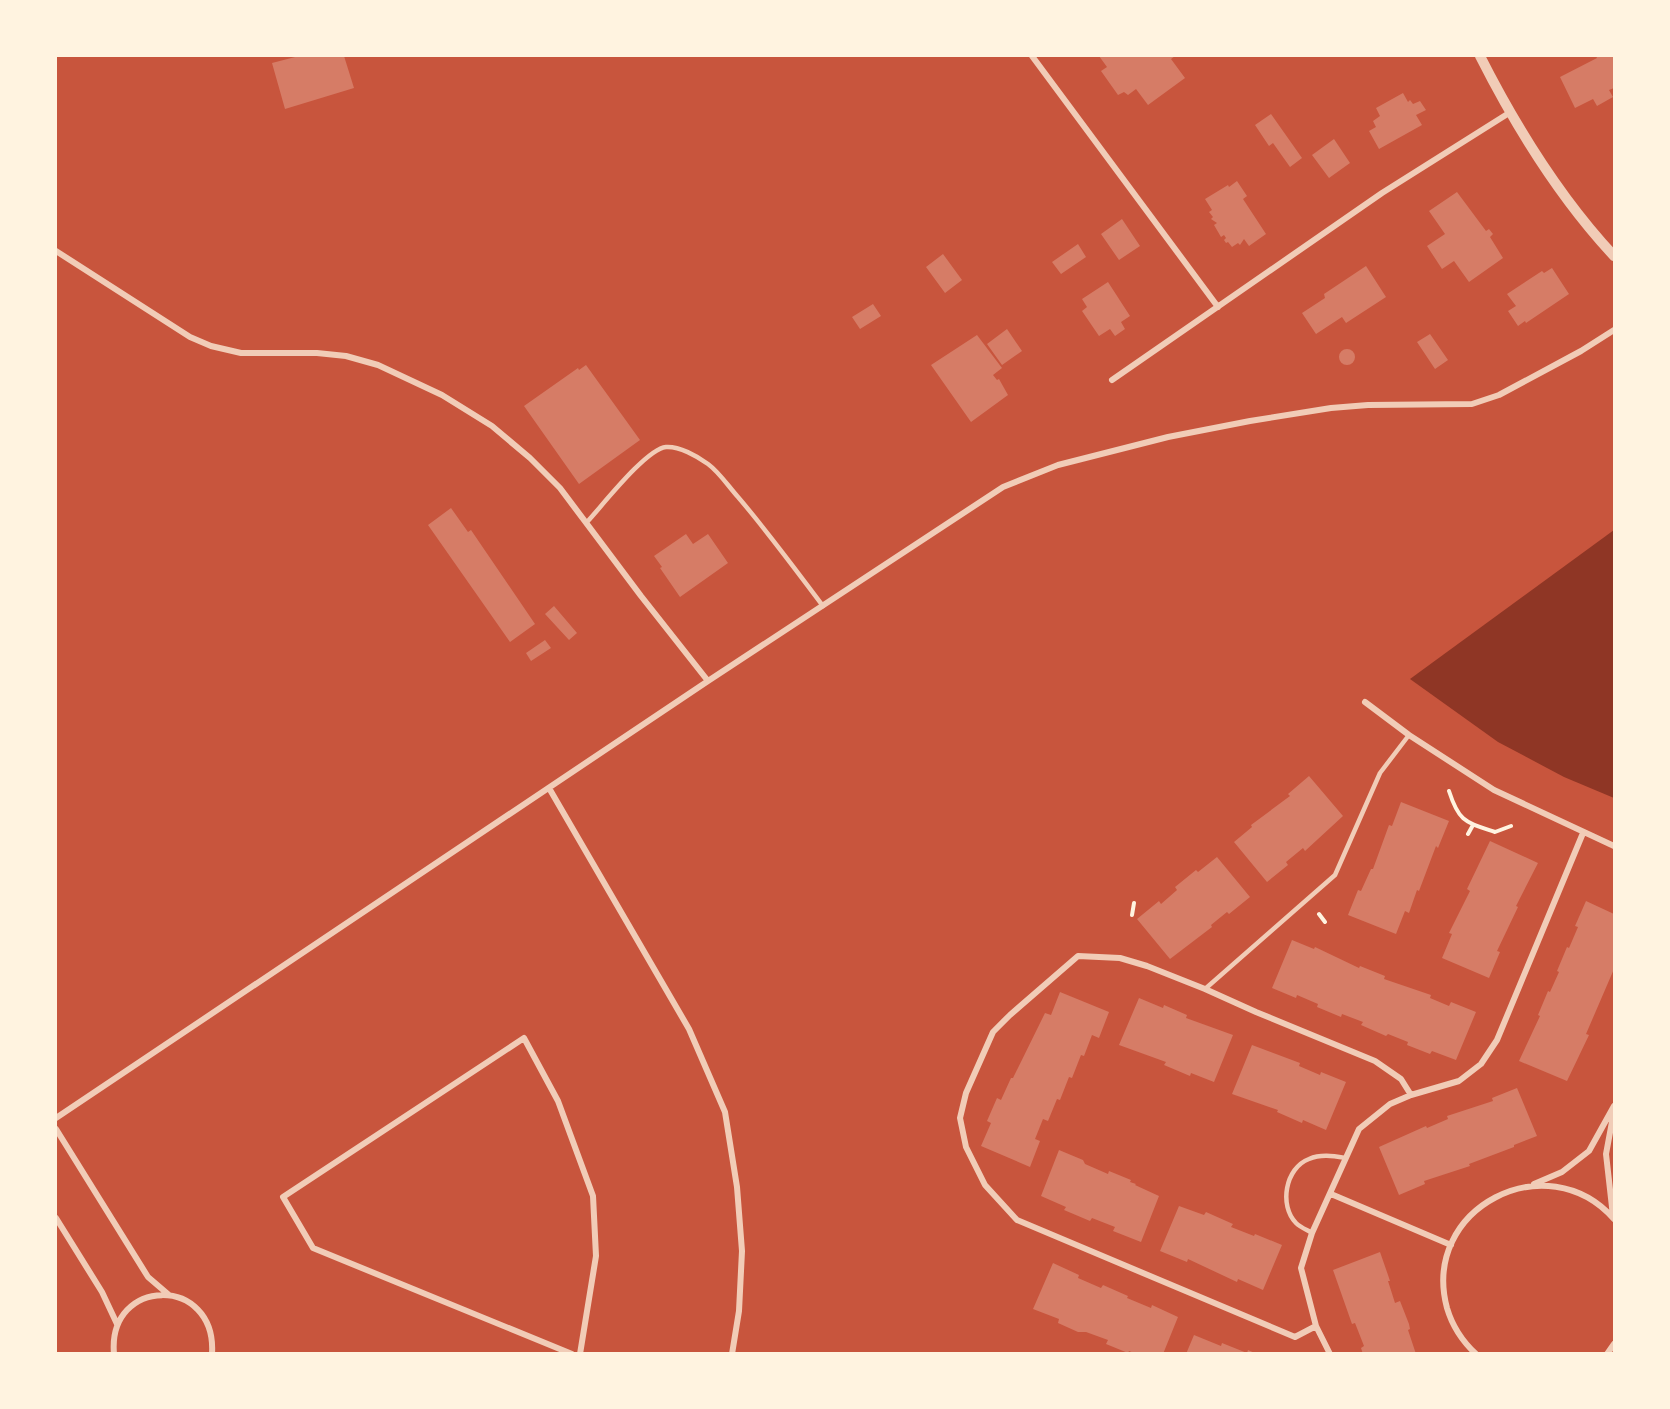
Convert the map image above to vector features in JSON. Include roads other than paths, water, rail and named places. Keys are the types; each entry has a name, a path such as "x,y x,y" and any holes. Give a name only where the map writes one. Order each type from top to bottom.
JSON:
{"street":[{"path":"1032,56 1218,307"},
{"path":"1480,56 1509,113 1554,182 1614,256"},
{"path":"1112,380 1382,193 1509,113"},
{"path":"56,251 190,337 211,346 241,353 317,352 378,364 424,386 492,426 530,458 560,488 708,681"},
{"path":"56,1119 708,681 1003,488 1058,465 1168,437 1331,408 1368,405 1472,404 1499,395 1581,351 1614,330"},
{"path":"1365,702 1409,735 1494,790 1614,846"},
{"path":"549,788 688,1029 725,1112 737,1186 742,1251 739,1311 732,1353"},
{"path":"1330,1353 1316,1326 1301,1268 1312,1233 1359,1129 1390,1104 1411,1095 1459,1081 1481,1064 1497,1040 1584,833"},
{"path":"1316,1326 1295,1337 1017,1220 985,1185 966,1147 960,1118 966,1093 993,1032 1078,956 1120,958 1205,988 1256,1012 1375,1061 1401,1079 1411,1095"},
{"path":"572,1353 313,1248 283,1197 524,1038 558,1101 593,1196 596,1256 580,1353"},
{"path":"1476,1353 1469,1350 1450,1317 1445,1299 1444,1272 1451,1245 1460,1227 1473,1212 1490,1199 1508,1191 1530,1186 1562,1172 1588,1151 1614,1106"},
{"path":"1614,1106 1606,1154 1614,1218"},
{"path":"56,1129 148,1277 169,1294 184,1299 197,1308 208,1322 213,1338 212,1353"},
{"path":"1530,1186 1553,1186 1575,1191 1595,1202 1614,1218"},
{"path":"1331,1194 1451,1245"},
{"path":"56,1218 102,1292 117,1324"},
{"path":"114,1353 113,1339 117,1324 125,1310 153,1295 169,1294"},
{"path":"1610,1353 1614,1344"}],"lane":[{"path":"587,522 654,451 666,447 679,449 709,464 723,479 757,519 823,606"},
{"path":"1205,988 1335,875 1380,773 1409,735"},
{"path":"1312,1233 1297,1224 1286,1203 1288,1184 1295,1168 1306,1160 1320,1156 1346,1158"}]}
